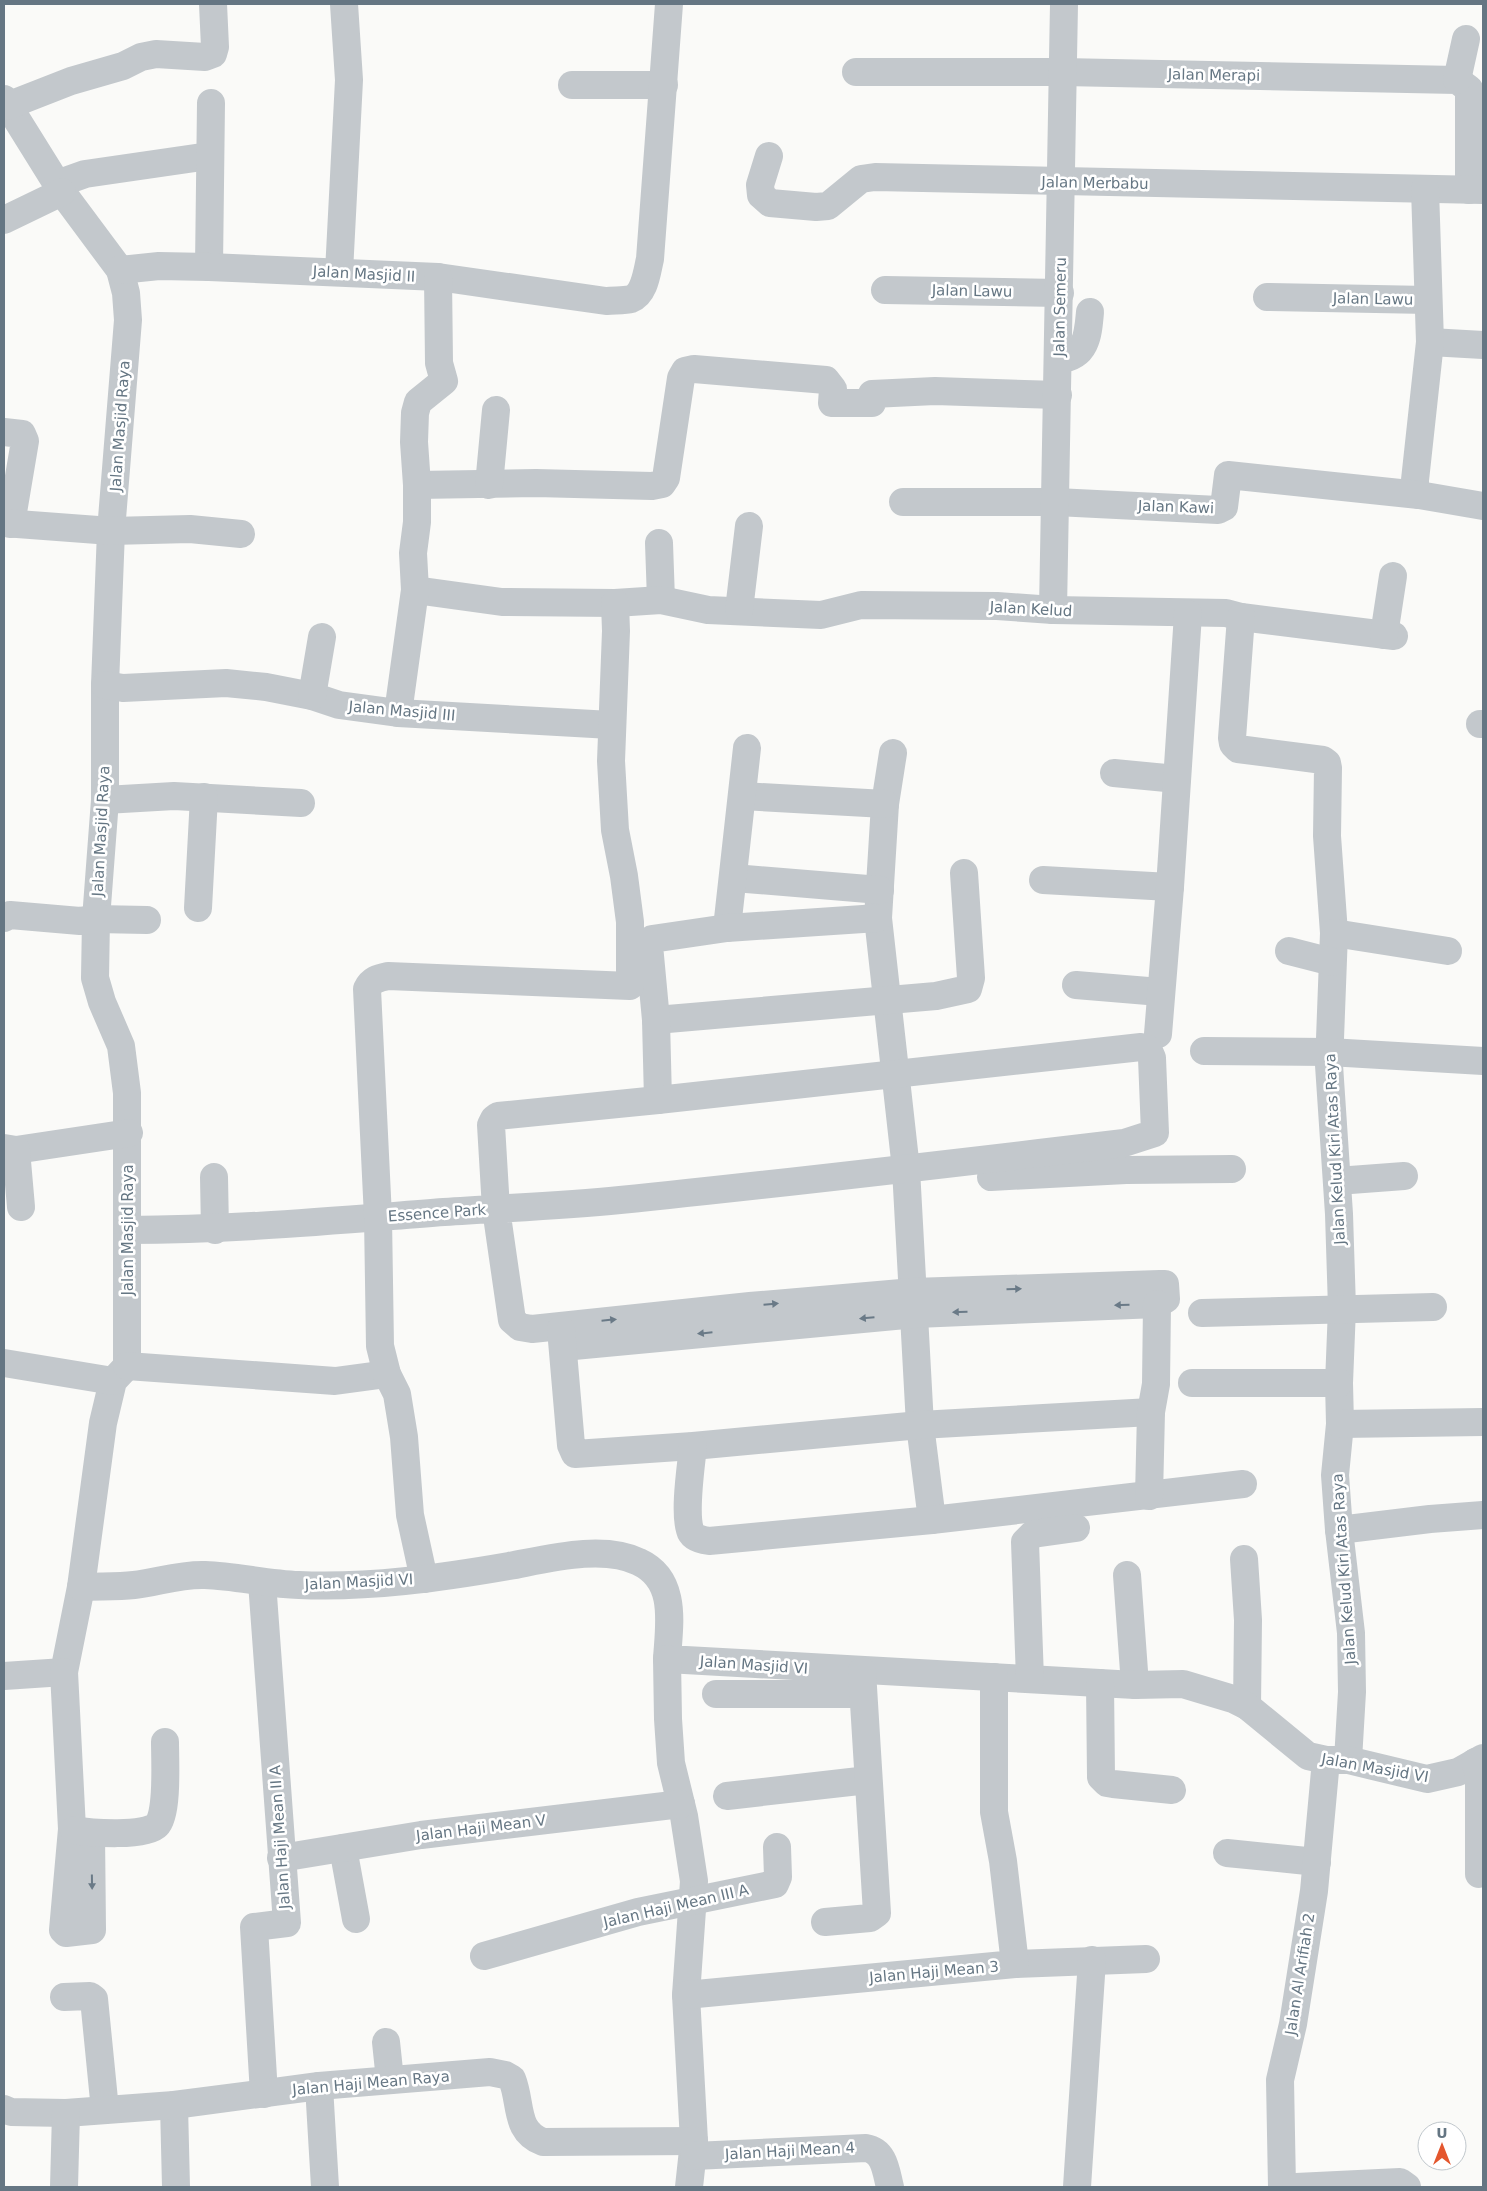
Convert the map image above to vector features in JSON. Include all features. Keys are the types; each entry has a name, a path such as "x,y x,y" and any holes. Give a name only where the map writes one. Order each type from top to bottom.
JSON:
{"street":[{"path":"6,102 123,66 141,57 156,54 205,56 213,54 215,47 213,4"},
{"path":"339,272 349,80 344,4"},
{"path":"572,85 664,84 669,4"},
{"name":"Jalan Semeru","path":"1053,610 1064,4"},
{"path":"1466,39 1456,80 1469,89 1476,190"},
{"name":"Jalan Merapi","path":"856,72 1063,72 1456,80"},
{"name":"Jalan Masjid II","path":"120,270 159,266 209,267 438,277 606,301 632,299 640,292 650,259 664,84"},
{"name":"Jalan Masjid Raya","path":"6,102 16,140 59,188 120,270 126,293 128,320 111,531 105,685 105,800 96,919 95,978 102,1002 121,1046 127,1092 128,1230 120,1374 103,1423 81,1587 64,1672 82,1831 148,1830 157,1825 162,1814 165,1742"},
{"path":"209,267 211,102"},
{"path":"4,220 85,174 210,156"},
{"name":"Jalan Merbabu","path":"769,156 760,185 761,195 770,204 788,206 828,206 861,179 875,177 1061,183 1476,190"},
{"name":"Jalan Lawu","path":"1267,297 1428,300 1425,189"},
{"path":"398,713 415,590 413,553 417,522 418,485 414,442 415,408 428,392 441,385 444,380 439,363 438,277"},
{"name":"Jalan Lawu","path":"885,290 1060,293"},
{"path":"1428,300 1430,342 1415,488 1419,495 1483,506"},
{"path":"1059,359 1079,352 1085,346 1090,312"},
{"path":"1430,342 1483,345"},
{"path":"418,485 536,483 652,486 662,484 666,478 681,378 685,371 694,369 826,380 833,389 832,403 872,403 872,394 936,391 1058,395"},
{"path":"489,485 496,410"},
{"path":"4,432 22,434 25,441 8,524 111,531 190,529 241,534"},
{"name":"Jalan Kawi","path":"903,502 1056,502 1218,510 1224,507 1228,475 1419,495"},
{"path":"415,590 502,602 615,603 661,600 708,610 739,610 749,526"},
{"path":"659,543 661,600"},
{"name":"Jalan Kelud","path":"739,610 821,615 861,605 997,606 1053,610 1188,614 1226,613 1241,617 1389,636 1393,576"},
{"path":"424,1579 410,1515 404,1437 397,1394 387,1374 380,1346 378,1217 367,990 370,984 388,976 630,986 630,922 615,830 610,760 616,631 615,603"},
{"path":"1158,1034 1188,614"},
{"name":"Jalan Kelud Kiri Atas Raya","path":"1241,617 1233,744 1238,749 1328,763 1327,836 1334,934 1329,1052 1342,1308 1338,1383 1340,1424 1336,1475 1338,1530 1351,1633 1352,1692 1337,1760"},
{"path":"312,696 322,638"},
{"name":"Jalan Masjid III","path":"105,685 140,688 226,683 266,687 312,696 339,705 398,713 611,725"},
{"path":"727,928 734,878 746,748"},
{"path":"892,753 885,804 878,918 886,1000 897,1074 907,1177 920,1425 932,1520"},
{"path":"1114,773 1177,779"},
{"path":"105,800 174,796 301,803"},
{"path":"742,796 885,804"},
{"path":"198,908 204,797"},
{"path":"656,1020 886,1000 946,994 968,989 971,978 964,873"},
{"path":"734,878 880,890"},
{"path":"1043,880 1170,887"},
{"path":"4,918 10,915 80,921 96,919 147,920"},
{"path":"658,1100 656,1020 649,944 652,939 727,928 878,918"},
{"path":"1334,934 1448,951"},
{"path":"1289,951 1332,962"},
{"path":"1076,985 1160,992"},
{"path":"907,1177 1124,1143 1149,1137 1155,1133 1156,1127 1152,1058 1148,1049 1141,1047 498,1116 491,1125 496,1209 512,1320 520,1327 562,1336 914,1303 1157,1304 1156,1384 1151,1412 1149,1496"},
{"path":"1204,1051 1329,1052 1483,1062"},
{"path":"21,1207 10,1149 128,1133"},
{"path":"907,1177 1232,1169"},
{"path":"1337,1181 1404,1176"},
{"path":"214,1177 215,1230"},
{"name":"Essence Park","path":"128,1230 215,1230 907,1177"},
{"path":"1202,1313 1433,1307"},
{"path":"562,1336 571,1445 575,1454 692,1446 920,1425 1151,1412"},
{"path":"4,1363 120,1374 335,1381 387,1374"},
{"path":"1192,1383 1338,1383"},
{"path":"1340,1424 1483,1422"},
{"path":"692,1446 688,1494 690,1530 694,1536 701,1540 932,1520 1243,1484"},
{"path":"1338,1530 1430,1518 1483,1516"},
{"path":"1030,1679 1025,1542 1033,1534 1076,1528"},
{"name":"Jalan Masjid VI","path":"81,1587 134,1585 183,1576 206,1575 262,1582 340,1586 424,1579 549,1558 597,1554 622,1556 640,1562 655,1572 667,1591 669,1611 667,1659 862,1682 994,1677 1100,1683 1134,1672 1233,1699 1247,1706 1308,1756 1337,1760 1427,1779 1458,1772 1479,1760"},
{"path":"1244,1559 1249,1669 1247,1706"},
{"path":"1128,1575 1134,1672"},
{"name":"Jalan Haji Mean II A","path":"262,1582 287,1923 254,1927 264,2094"},
{"path":"667,1659 671,1763 682,1804 692,1855 692,1902 686,1995 694,2149 689,2187"},
{"path":"4,1676 64,1672"},
{"name":"Jalan Haji Mean 3","path":"686,1995 1015,1964 1003,1861 994,1812 994,1677"},
{"path":"716,1694 862,1682 877,1913 870,1918 825,1922"},
{"path":"1100,1683 1101,1777 1107,1783 1172,1790"},
{"name":"Jalan Al Arifiah 2","path":"1282,2187 1280,2080 1292,2024 1317,1862 1337,1760"},
{"path":"1479,1760 1479,1874"},
{"path":"728,1796 868,1780"},
{"name":"Jalan Haji Mean V","path":"281,1858 421,1835 682,1804"},
{"name":"Jalan Haji Mean III A","path":"484,1956 556,1937 638,1912 775,1884 778,1877 777,1847"},
{"path":"343,1848 356,1919"},
{"path":"1227,1853 1317,1862"},
{"path":"1015,1964 1146,1959"},
{"path":"1077,2187 1092,1960"},
{"path":"64,1997 90,1996 94,1999 105,2110"},
{"path":"386,2042 390,2080"},
{"name":"Jalan Haji Mean Raya","path":"4,2109 10,2112 66,2113 174,2105 319,2086 490,2072 505,2075 512,2079 516,2088 524,2130 533,2138 543,2142 694,2149"},
{"path":"319,2086 325,2187"},
{"path":"174,2105 176,2187"},
{"path":"64,2187 66,2113"},
{"name":"Jalan Haji Mean 4","path":"694,2149 866,2148 878,2152 890,2187"},
{"path":"1296,2187 1400,2182 1407,2187"}]}
